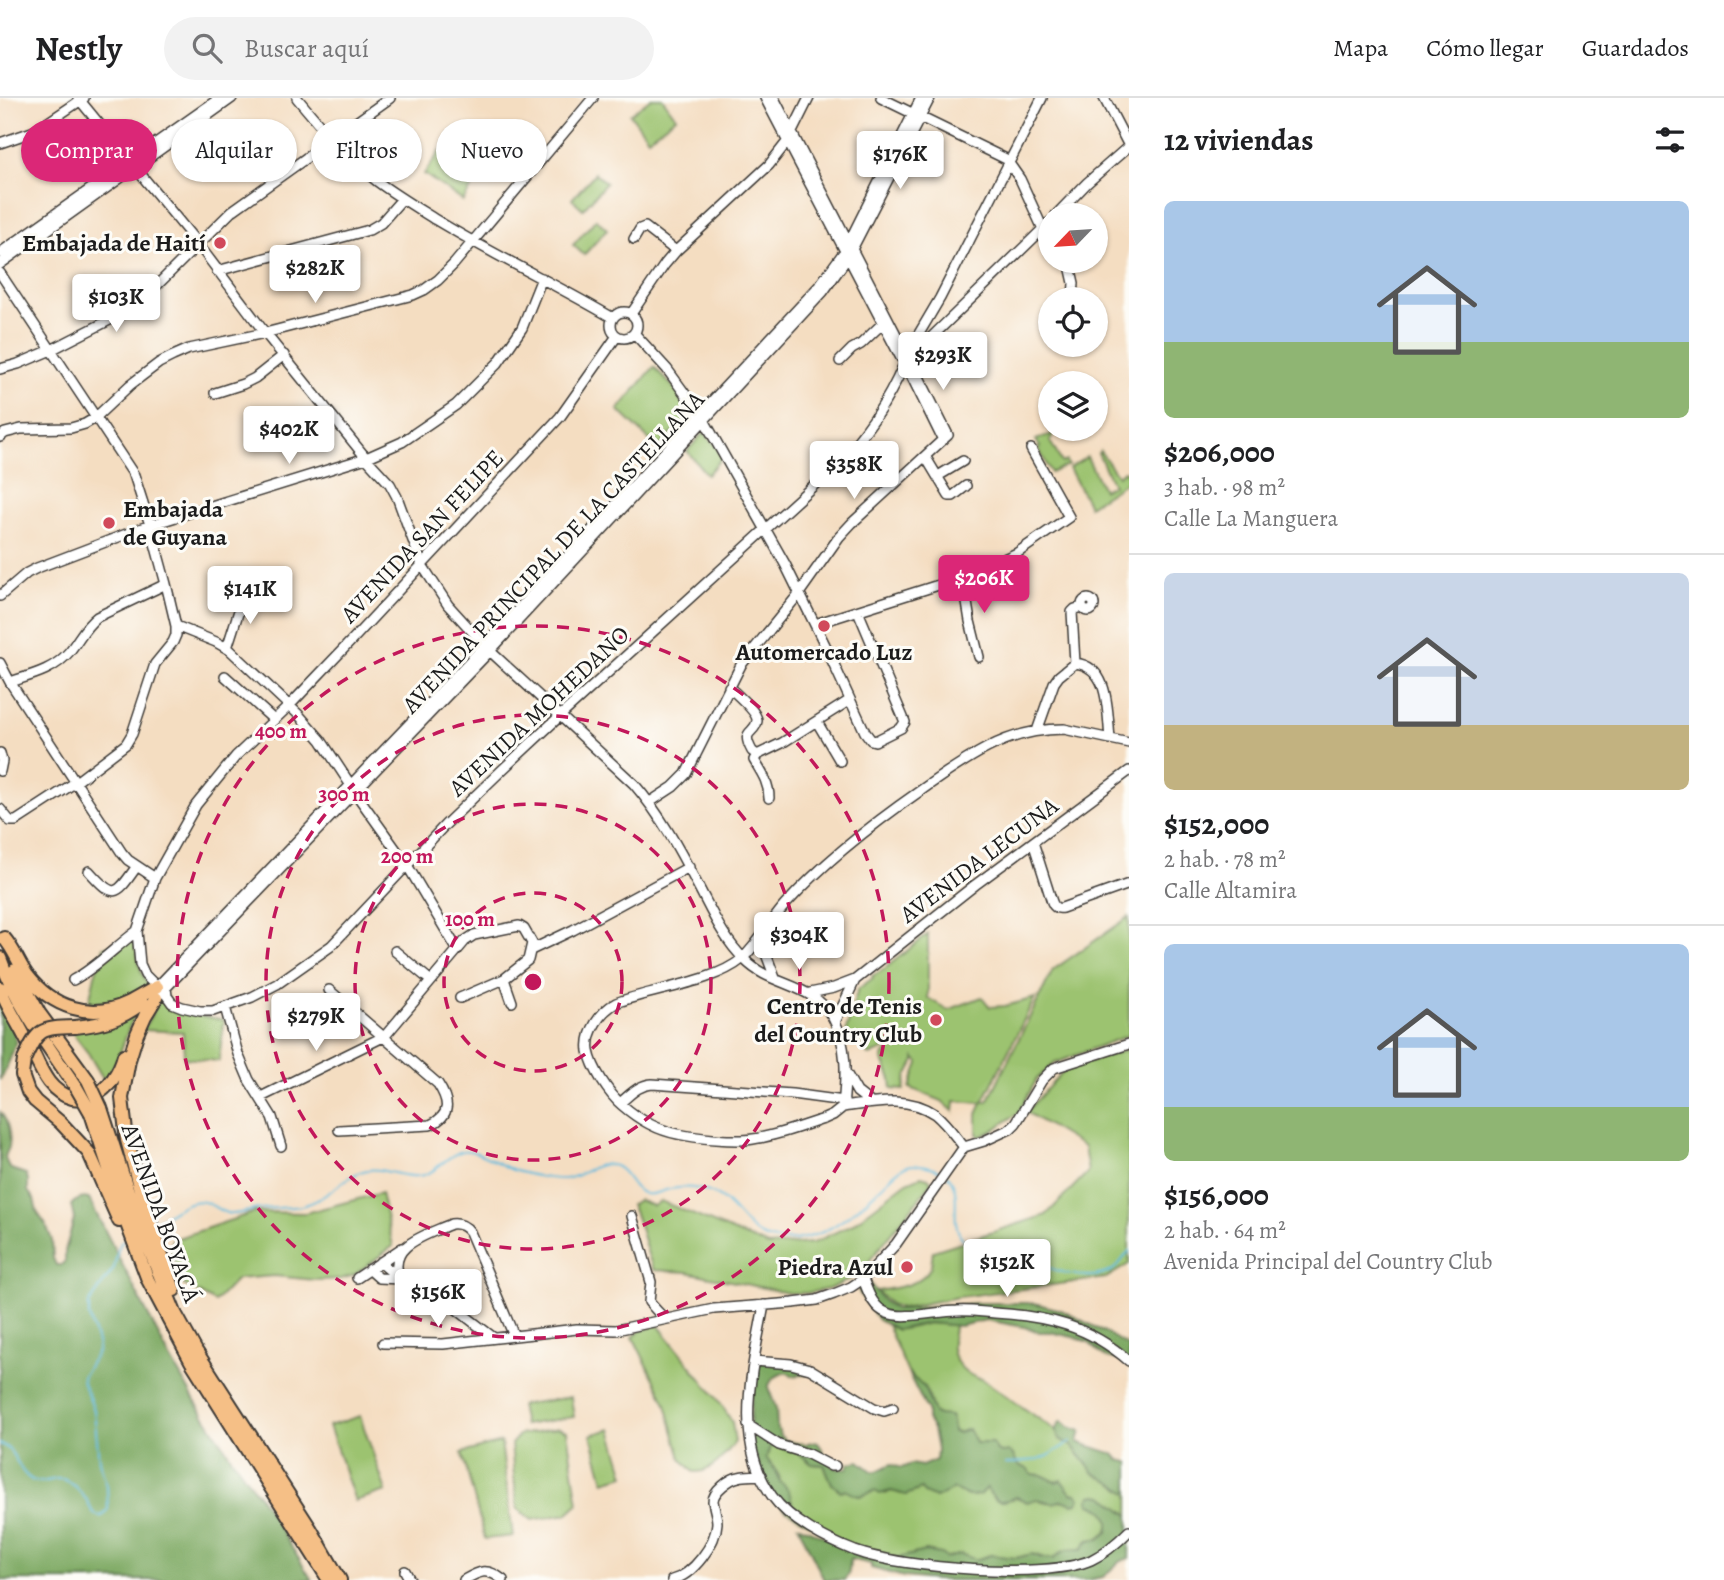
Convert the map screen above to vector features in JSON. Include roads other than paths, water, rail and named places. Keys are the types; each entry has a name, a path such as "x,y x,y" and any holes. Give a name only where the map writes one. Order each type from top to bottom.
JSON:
{"highway":[{"path":"2,932 24,972 34,984 55,1000 73,1009 98,1012 160,991"},
{"name":"AVENIDA BOYACÁ","path":"2,932 14,969 96,1111 144,1249 174,1290 173,1308 195,1350 303,1517 340,1580"},
{"name":"AVENIDA BOYACÁ","path":"0,958 25,1012 82,1083"},
{"path":"0,988 48,1082 67,1096 81,1099 99,1093 111,1082 122,1062 136,1022 160,991"},
{"path":"144,1249 133,1221 89,1153 27,1092 22,1075 24,1060 32,1042 40,1033 51,1028 100,1024 118,1018 160,991"},
{"path":"133,1221 122,1098 137,1034 160,991"},
{"name":"AVENIDA BOYACÁ","path":"144,1249 144,1271 191,1361 329,1580"}],"street":[{"path":"157,147 220,98"},
{"path":"157,149 232,98"},
{"path":"297,98 315,119"},
{"path":"360,119 390,98"},
{"path":"0,437 21,429 71,428 85,424 159,363 189,349 265,333 424,290 454,264 593,98"},
{"path":"765,98 790,137"},
{"path":"650,802 673,787 686,774 741,665 800,593 839,537 945,438 907,359 790,137 774,98"},
{"path":"631,314 676,251 769,165 790,137 809,98"},
{"path":"881,98 1001,156 1020,178 1038,211"},
{"name":"AVENIDA PRINCIPAL DE LA CASTELLANA","path":"917,115 921,98"},
{"name":"AVENIDA PRINCIPAL DE LA CASTELLANA","path":"160,991 487,648 702,417 819,286 848,250 917,115 930,98"},
{"name":"AVENIDA MOHEDANO","path":"160,991 182,1007 213,1011 252,997 277,984 331,946 445,825 854,447 885,400 940,298 1042,98"},
{"path":"1068,203 1129,146 1104,98"},
{"path":"0,143 34,131 81,99 97,119"},
{"path":"0,369 51,350 135,307 232,211 311,154"},
{"path":"0,253 107,182"},
{"path":"0,264 110,182"},
{"path":"147,182 265,333 394,490 422,565 448,605 487,648 650,802 689,867 719,926 743,958 775,978 810,993 827,1009 835,1022 844,1048 846,1072 843,1104 833,1115 759,1138 737,1140 680,1135 645,1121 621,1103 601,1079 589,1052 591,1031 610,1006 715,974 743,958 783,907 831,860 865,831 943,775 988,747 1025,733 1064,729 1129,743"},
{"path":"378,182 472,241 613,318"},
{"path":"217,271 369,230 381,223 402,199"},
{"path":"634,239 640,229 645,227 676,251"},
{"path":"907,359 1038,238"},
{"path":"848,250 883,323 907,359"},
{"path":"0,272 137,481 176,626 173,642 155,664 132,734 126,744 76,782 16,821 10,821 0,809"},
{"path":"0,596 37,568 150,525 366,458 402,442 456,405 498,363 522,328 542,278"},
{"path":"940,298 943,310 955,314"},
{"path":"620,313 631,314 637,324 634,333 626,337 617,336 612,328 613,318 620,313"},
{"path":"840,360 883,323"},
{"path":"634,333 667,369 702,417 800,593 865,732 875,741 903,726 904,719 858,611"},
{"name":"AVENIDA SAN FELIPE","path":"160,991 145,975 140,964 136,931 155,878 196,805 236,756 290,705 560,417 617,336"},
{"path":"215,393 255,378 284,355"},
{"path":"815,624 963,578 1017,553 1069,517 1031,449"},
{"path":"925,456 949,496 966,486"},
{"path":"938,476 963,461"},
{"path":"963,578 979,657"},
{"path":"10,682 58,663 97,617 166,584"},
{"path":"227,648 244,595"},
{"path":"1074,663 1072,612 1082,607"},
{"path":"176,626 227,648 290,705 321,740 407,865 457,949"},
{"path":"0,663 122,853 155,878"},
{"path":"1037,731 1054,683 1074,663"},
{"path":"1074,663 1090,667 1101,680 1106,698 1110,739"},
{"path":"225,677 274,720"},
{"path":"729,687 757,718 747,736 752,751 757,755"},
{"path":"769,798 766,779 754,760 757,755 817,722 850,700"},
{"path":"817,722 840,761"},
{"path":"0,753 0,771"},
{"name":"AVENIDA LECUNA","path":"810,993 855,980 975,885 1129,771"},
{"path":"1033,842 1052,902 1057,909 1129,884"},
{"path":"89,872 104,888 114,891 137,866"},
{"path":"531,950 689,867"},
{"path":"261,1097 385,1036 457,949 474,935 519,926 524,929 532,943 528,960 504,979 460,998"},
{"path":"73,980 96,966 136,931"},
{"path":"760,938 775,978"},
{"path":"395,951 431,981"},
{"path":"504,979 512,1002"},
{"name":"AVENIDA LECUNA","path":"835,1022 855,980"},
{"path":"330,990 438,1084 446,1103 444,1116 430,1125 339,1130"},
{"path":"225,1007 238,1054 249,1080 272,1117 281,1146"},
{"path":"383,1343 443,1344 577,1329 616,1330 714,1309 817,1300 843,1291 863,1279 896,1244 964,1147 1010,1129 1042,1080 1054,1068 1129,1044"},
{"path":"846,1072 857,1093 871,1103"},
{"path":"621,1103 637,1088 652,1084 792,1094 843,1104 903,1102 919,1105 940,1119 964,1147"},
{"path":"632,1216 651,1282 650,1315 647,1323"},
{"path":"357,1278 404,1247 451,1224 465,1226 470,1232 514,1336"},
{"path":"400,1279 397,1259 404,1247"},
{"path":"380,1262 400,1279 455,1308 494,1338"},
{"path":"369,1269 379,1278 400,1279"},
{"path":"863,1279 869,1295 884,1312 897,1316 959,1311 1048,1319 1070,1325 1090,1335 1129,1361"},
{"path":"649,1302 665,1319"},
{"path":"764,1305 754,1362 748,1425 752,1450 772,1496 809,1528 857,1551 888,1559 927,1565 1006,1570 1072,1566 1091,1560 1113,1546 1129,1531"},
{"path":"754,1362 791,1364 810,1369 874,1408 884,1411 893,1408"},
{"path":"748,1425 779,1445 835,1466"},
{"path":"672,1580 687,1574 712,1541 717,1523 714,1494 738,1477 761,1475"},
{"path":"464,1580 485,1571 492,1572 503,1580"},
{"path":"687,1574 696,1580"}],"waterway":[{"path":"155,1222 188,1203 199,1201 232,1214 301,1206 317,1200 360,1172 381,1170 411,1176 424,1175 451,1156 469,1151 513,1170 546,1178 571,1178 595,1167 608,1165 623,1172 637,1189 645,1194 677,1188 704,1190 722,1199 756,1233 770,1239 787,1240 818,1234 832,1227 857,1209 902,1168 919,1165 941,1171"},
{"path":"948,1176 955,1192 957,1227 967,1243 1015,1255 1062,1272 1088,1276 1111,1271 1129,1251"},
{"path":"0,1444 10,1451 23,1472 32,1480 42,1482 62,1479 85,1497 94,1514 102,1516 108,1510 107,1486 99,1461 94,1410 82,1377 98,1346 89,1316 89,1304 114,1268 121,1242 126,1239"},
{"path":"1005,1464 1038,1460 1070,1442"}],"place":[{"name":"Embajada de Haití","path":"220,243"},
{"name":"Embajada de Guyana","path":"109,523"},
{"name":"Automercado Luz","path":"824,626"},
{"name":"Centro de Tenis del Country Club","path":"936,1020"},
{"name":"Piedra Azul","path":"907,1267"}]}
